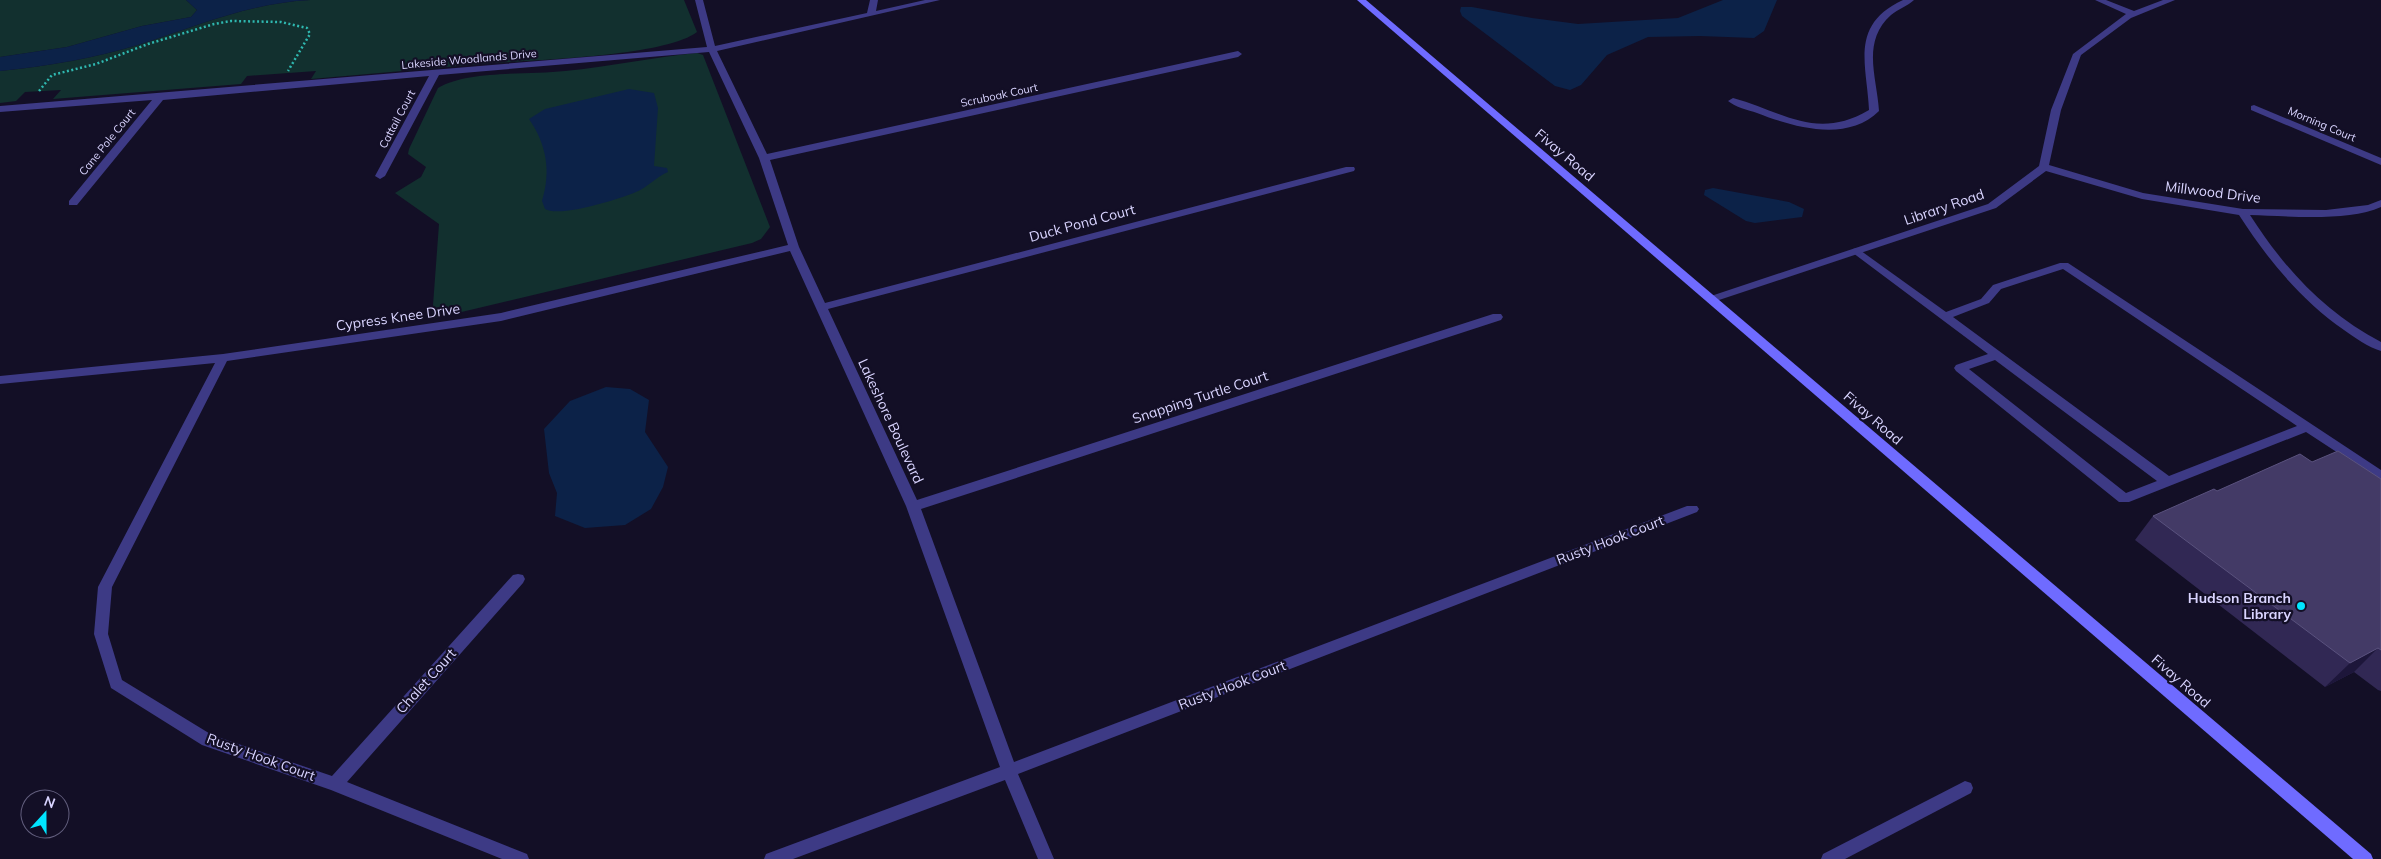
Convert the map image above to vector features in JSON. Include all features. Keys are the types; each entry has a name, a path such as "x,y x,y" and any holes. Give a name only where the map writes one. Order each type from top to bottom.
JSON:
{"street":[{"name":"Lakeshore Boulevard","path":"699,0 712,49 764,158 794,247 912,506 1009,771 1046,859"},
{"path":"871,13 874,0"},
{"name":"Lakeside Woodlands Drive","path":"0,109 435,74 712,49 936,0"},
{"name":"Fivay Road","path":"1361,0 2365,859"},
{"path":"1733,101 1794,123 1831,128 1860,122 1874,111 1868,50 1878,24 1902,3 1910,0"},
{"path":"2100,0 2134,14"},
{"path":"2044,167 2056,110 2077,54 2134,14 2172,0"},
{"name":"Scruboak Court","path":"764,158 1238,54"},
{"name":"Cattail Court","path":"380,176 435,74"},
{"name":"Cane Pole Court","path":"73,202 160,97"},
{"name":"Morning Court","path":"2254,108 2381,162"},
{"name":"Library Road","path":"1712,299 1992,206 2044,167"},
{"name":"Millwood Drive","path":"2044,167 2142,196 2243,212 2326,213 2370,208 2381,203"},
{"name":"Duck Pond Court","path":"822,307 1350,169"},
{"path":"2243,212 2278,263 2316,302 2359,336 2381,347"},
{"name":"Cypress Knee Drive","path":"0,380 223,358 501,317 794,247"},
{"path":"1857,250 2168,482"},
{"path":"1945,316 1985,301 1997,287 2064,265 2381,476"},
{"name":"Snapping Turtle Court","path":"912,506 1497,317"},
{"path":"1997,355 1960,368 2124,499 2308,427"},
{"name":"Rusty Hook Court","path":"223,358 105,587 101,634 116,684 207,740 335,784 521,859"},
{"name":"Rusty Hook Court","path":"772,859 1009,771 1692,509"},
{"name":"Chalet Court","path":"335,784 518,578"},
{"path":"1829,859 1966,788"}],"path":[{"path":"39,91 52,75 60,72 96,64 148,44 231,21 281,22 307,28 310,34 308,40 287,73"}],"green space":[{"path":"0,0 186,0 197,10 191,17 142,26 67,47 0,57"},
{"path":"310,0 684,0 697,32 681,40 658,47 630,52 311,79 316,71 247,76 241,84 53,99 61,90 25,92 16,101 0,103 0,71 89,57 141,44 245,10"},
{"path":"697,53 703,55 770,227 761,239 752,243 432,319 439,224 395,193 421,177 426,167 408,154 438,88 465,78 499,74 565,71"}],"water":[{"path":"186,0 310,0 245,10 141,44 89,57 0,71 0,57 67,47 142,26 191,17 197,10"},
{"path":"1723,0 1777,0 1764,31 1754,38 1648,37 1607,55 1581,85 1570,90 1555,86 1462,16 1460,11 1461,7 1472,7 1578,24 1678,18"},
{"path":"629,89 654,93 658,108 654,166 667,168 668,172 636,192 604,203 563,211 545,209 542,201 546,180 546,159 540,139 529,119 545,109"},
{"path":"1713,188 1789,202 1804,209 1802,217 1755,223 1746,221 1704,195 1705,190"},
{"path":"606,387 630,389 649,400 645,432 668,467 663,487 651,509 625,525 585,528 555,516 557,493 549,473 544,429 570,401"}],"building":[{"name":"Hudson Branch Library","path":"2338,451 2381,479 2381,650 2378,648 2350,663 2153,516 2214,489 2217,491 2300,454 2312,462"}],"place":[{"name":"Hudson Branch Library","path":"2301,606"}]}
